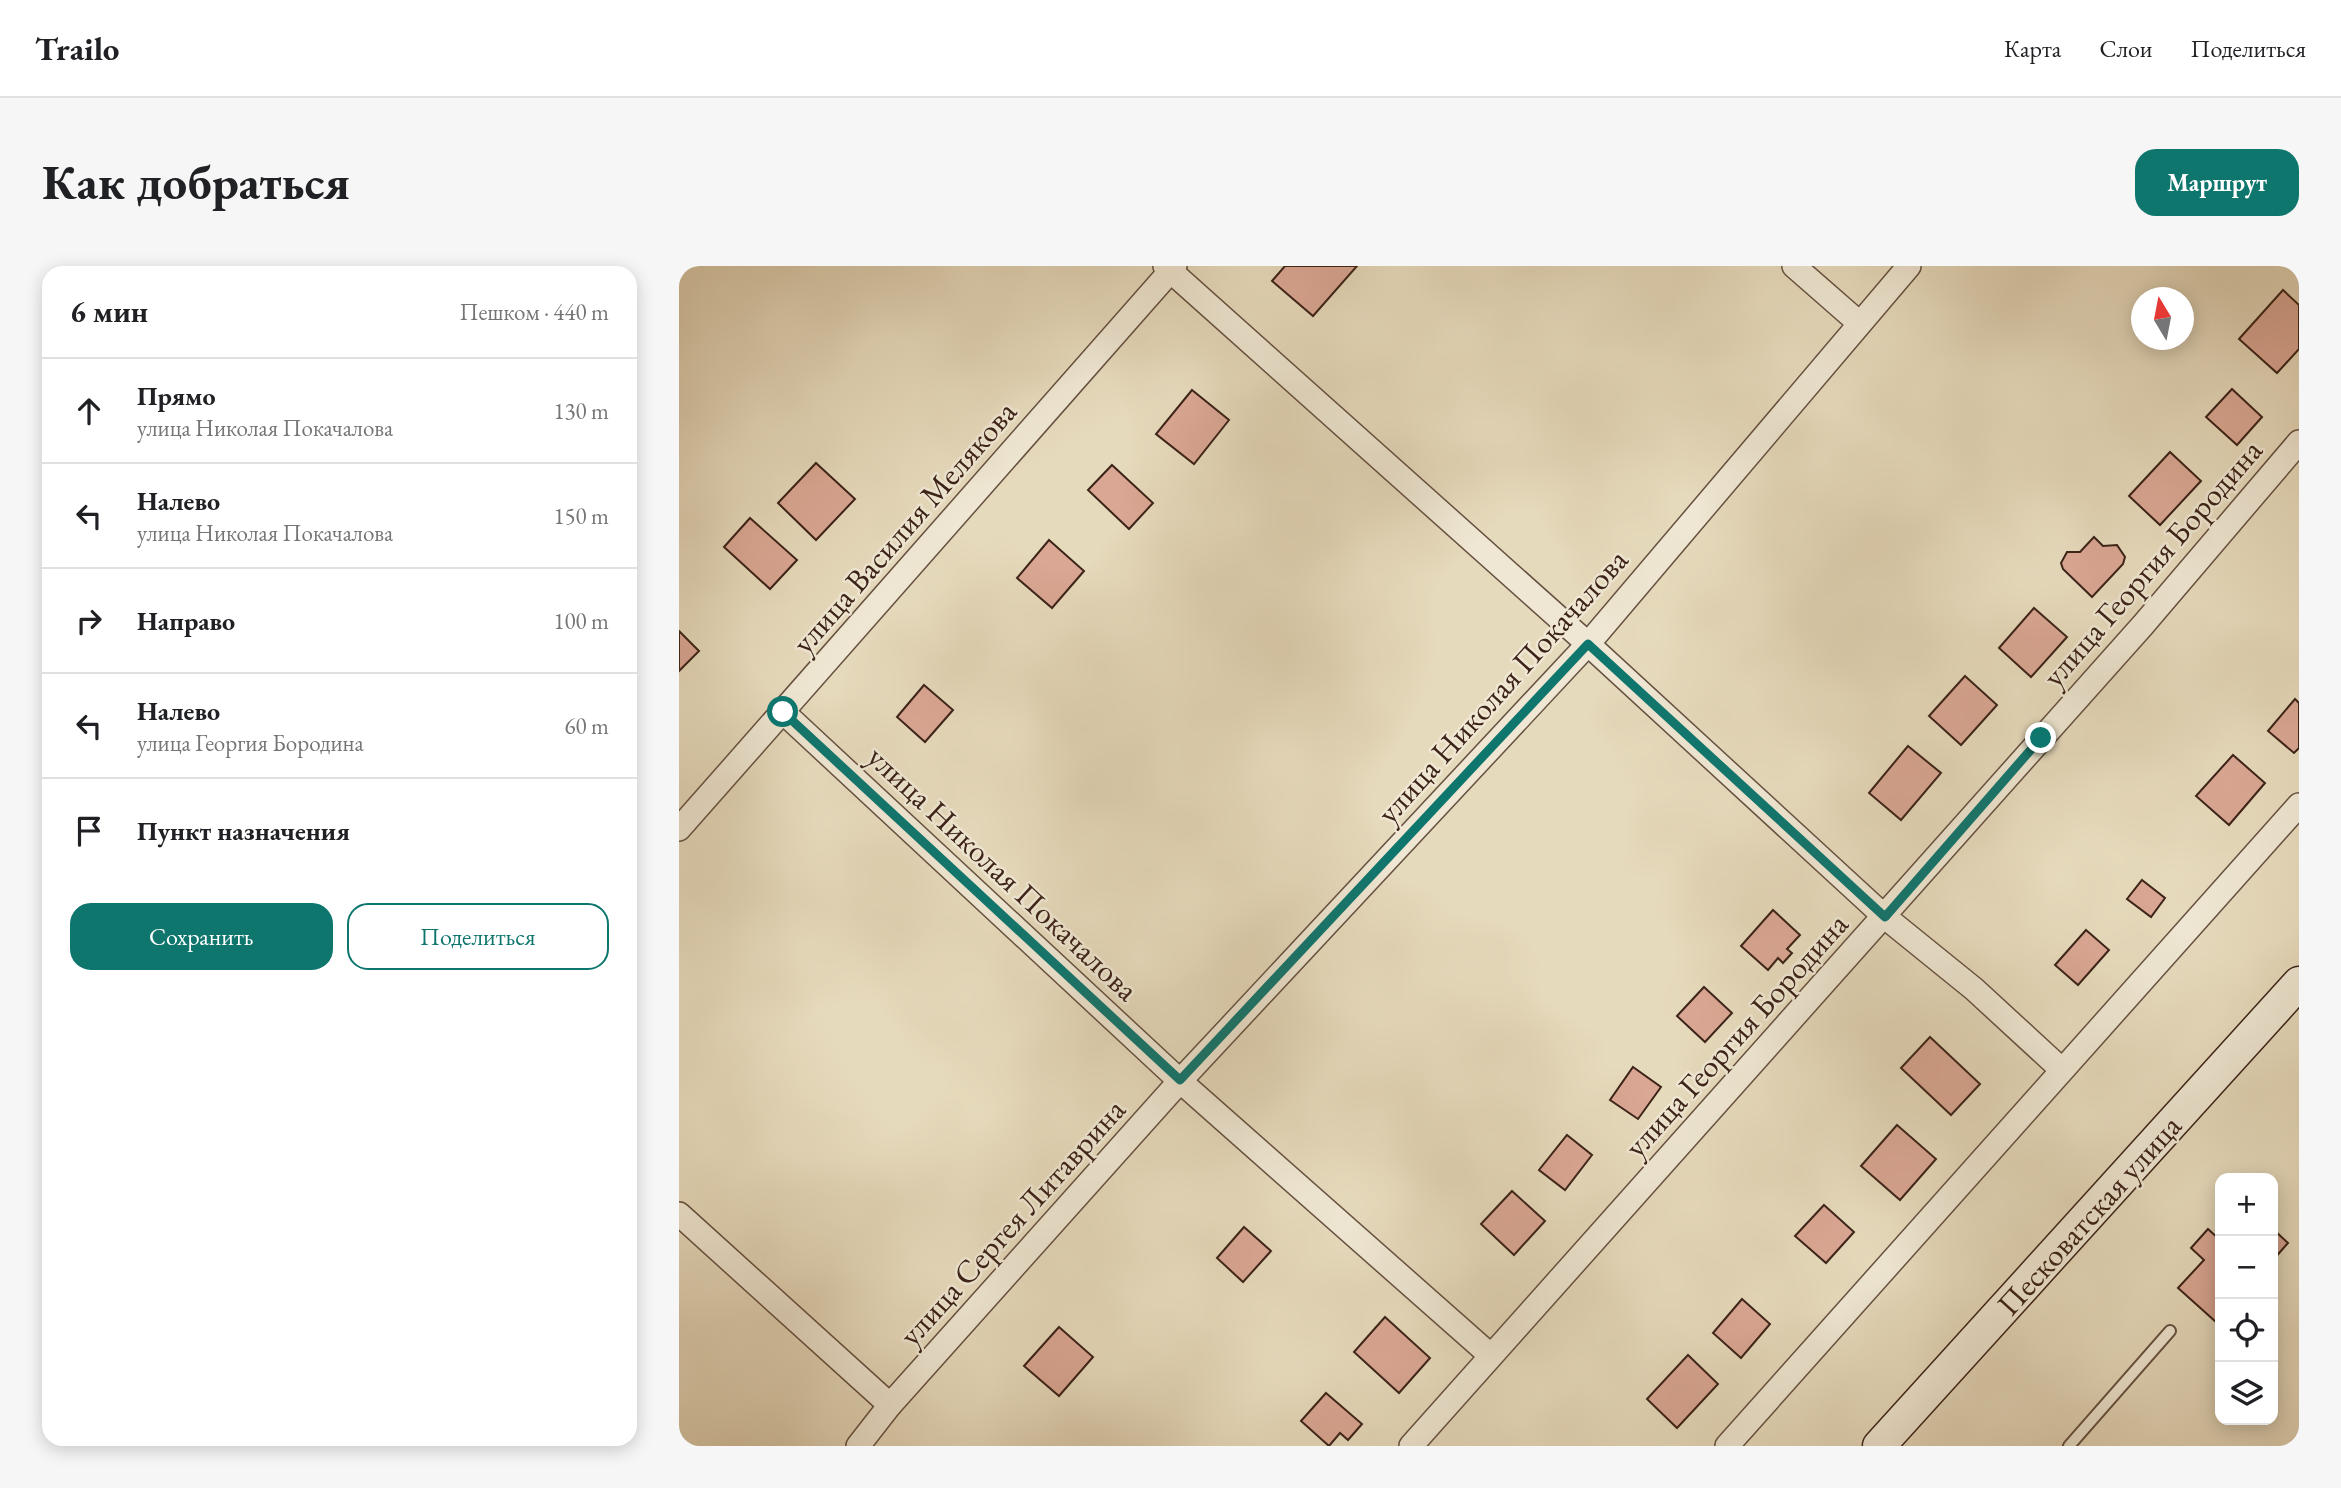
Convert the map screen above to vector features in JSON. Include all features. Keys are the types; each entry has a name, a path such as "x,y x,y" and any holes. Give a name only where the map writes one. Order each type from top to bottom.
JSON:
{"main road":[{"name":"Песковатская улица","path":"1879,1446 2299,983"}],"street":[{"path":"1794,266 1858,322"},
{"name":"улица Николая Покачалова","path":"1180,1080 1588,644 1858,322 1909,266"},
{"path":"1170,268 1588,644 1885,917 1974,989 2062,1070"},
{"name":"улица Василия Мелякова","path":"679,829 1170,268"},
{"name":"улица Георгия Бородина","path":"1411,1446 1885,917 2143,625 2299,442"},
{"name":"улица Николая Покачалова","path":"783,712 1180,1080 1490,1355"},
{"path":"1727,1446 2299,805"},
{"name":"улица Сергея Литаврина","path":"858,1446 890,1405 1180,1080"},
{"path":"679,1214 890,1405"}],"lane":[{"path":"2070,1446 2170,1331"}],"building":[{"path":"1285,266 1357,266 1313,316 1272,281"},
{"path":"2283,290 2299,305 2299,349 2277,373 2239,339"},
{"path":"2232,389 2262,417 2237,445 2206,417"},
{"path":"1192,390 1229,420 1194,464 1156,434"},
{"path":"2170,452 2201,481 2160,525 2129,496"},
{"path":"816,463 855,499 816,540 778,503"},
{"path":"1112,465 1153,503 1129,529 1088,490"},
{"path":"750,518 797,560 770,589 724,547"},
{"path":"2094,537 2103,546 2117,545 2125,557 2123,564 2092,597 2063,569 2061,563 2067,552 2080,552"},
{"path":"1049,540 1084,571 1052,608 1017,578"},
{"path":"2034,608 2067,637 2031,677 1999,648"},
{"path":"679,631 699,651 679,671"},
{"path":"1965,676 1997,705 1961,745 1929,716"},
{"path":"924,685 953,710 925,742 897,717"},
{"path":"2295,699 2299,703 2299,748 2294,753 2268,731"},
{"path":"1908,746 1941,773 1901,820 1869,793"},
{"path":"2233,755 2265,783 2229,825 2196,796"},
{"path":"2142,880 2165,898 2151,917 2127,899"},
{"path":"1773,910 1800,935 1787,949 1792,953 1783,963 1778,958 1768,970 1741,946"},
{"path":"2086,930 2109,950 2078,985 2055,965"},
{"path":"1704,987 1732,1013 1705,1042 1677,1016"},
{"path":"1930,1037 1980,1084 1951,1115 1901,1068"},
{"path":"1633,1067 1661,1087 1638,1119 1610,1100"},
{"path":"1897,1125 1936,1159 1900,1200 1861,1166"},
{"path":"1567,1135 1592,1155 1565,1190 1539,1170"},
{"path":"1512,1191 1545,1221 1514,1255 1481,1224"},
{"path":"1824,1205 1854,1232 1826,1263 1795,1236"},
{"path":"1244,1227 1271,1251 1243,1282 1217,1258"},
{"path":"2208,1229 2215,1235 2215,1321 2178,1288 2204,1260 2191,1248"},
{"path":"2278,1234 2288,1243 2278,1254"},
{"path":"1742,1299 1770,1324 1741,1358 1713,1333"},
{"path":"1385,1317 1430,1358 1399,1393 1354,1352"},
{"path":"1059,1327 1093,1357 1059,1396 1024,1366"},
{"path":"1688,1355 1718,1384 1677,1428 1647,1399"},
{"path":"1326,1393 1362,1424 1348,1440 1340,1433 1329,1446 1301,1421"}],"route":[{"path":"783,712 1180,1080 1588,644 1885,917 2041,738"}]}
